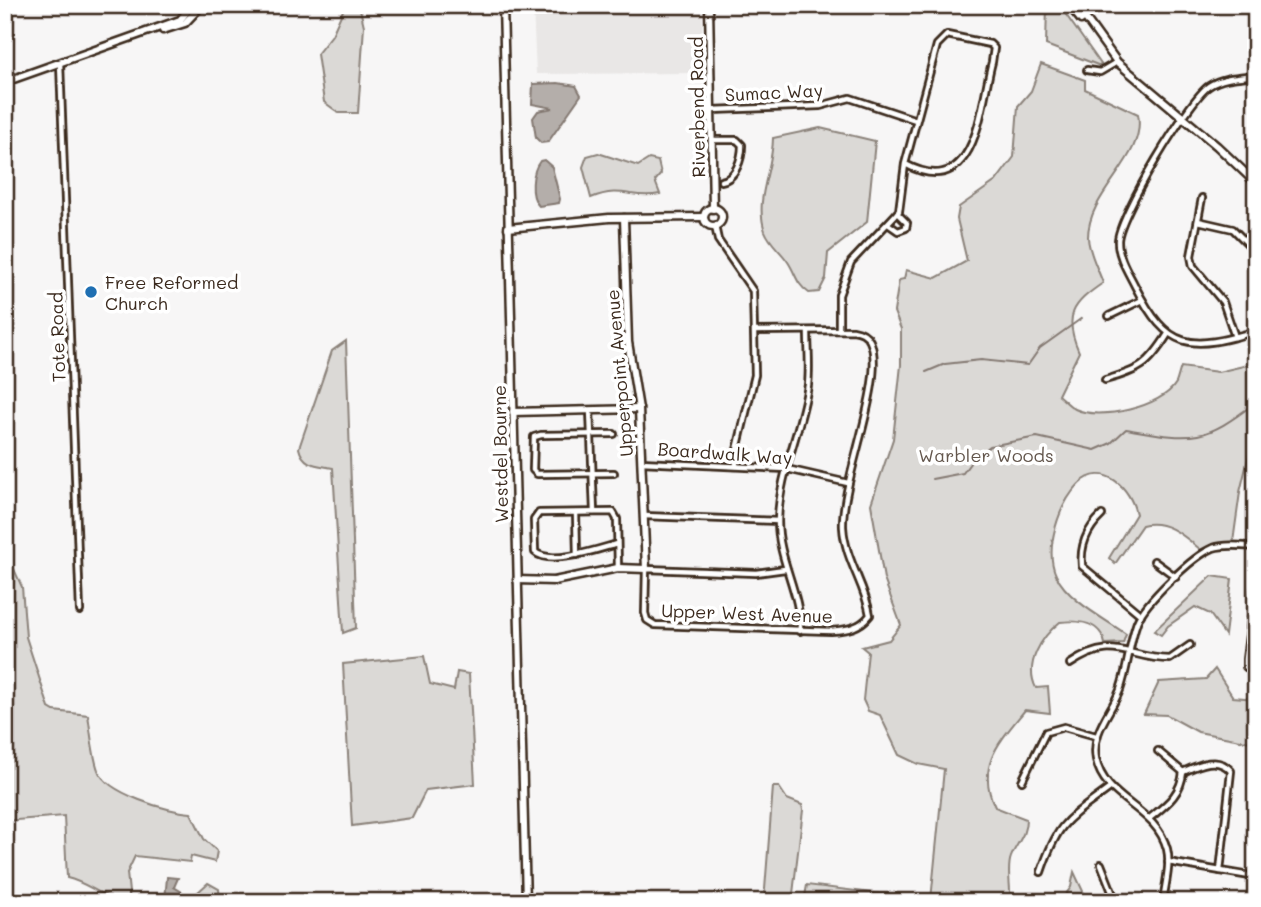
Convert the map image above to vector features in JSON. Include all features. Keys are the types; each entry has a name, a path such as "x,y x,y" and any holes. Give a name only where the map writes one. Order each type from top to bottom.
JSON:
{"main road":[{"path":"5,82 180,20 192,5"},
{"path":"141,34 185,23 202,5"},
{"path":"272,5 291,5"},
{"name":"Westdel Bourne","path":"503,5 526,902"},
{"name":"Riverbend Road","path":"709,5 713,209"},
{"path":"1069,5 1116,62 1217,146 1256,183"},
{"path":"1076,5 1098,40"},
{"path":"713,209 722,215 720,223 715,226 707,224 705,217 707,211 713,209"},
{"path":"509,228 624,218 705,217"},
{"name":"Upperpoint Avenue","path":"624,218 628,342 639,409 646,569"},
{"path":"513,412 639,409"},
{"path":"517,580 554,581 618,568 646,569"}],"street":[{"path":"839,330 839,295 847,270 856,255 897,213 905,164 940,38 947,34 990,44 994,55 970,152 955,166 943,171 931,172 905,164"},
{"path":"1087,69 1100,72 1116,62"},
{"name":"Tote Road","path":"60,63 80,611"},
{"path":"1256,75 1228,78 1209,86 1196,97 1126,211 1120,226 1118,243 1122,260 1142,300 1156,323 1168,334 1192,344 1256,331"},
{"name":"Sumac Way","path":"712,110 820,106 850,98 916,120"},
{"path":"712,140 737,140 741,145 740,159 732,175 721,181"},
{"path":"1202,198 1191,256 1193,266 1223,302 1235,337"},
{"path":"888,224 898,231 906,228 907,222 897,213"},
{"path":"1198,221 1233,229 1256,252"},
{"path":"715,226 718,240 753,291 755,375 736,454 736,466"},
{"path":"1110,316 1142,300"},
{"name":"Upper West Avenue","path":"646,569 645,613 647,620 655,625 800,631 848,630 864,623 870,615 848,559 843,527 848,483 872,381 871,343 859,331 755,331"},
{"path":"800,631 801,614 785,569 778,521 787,469 808,386 808,331"},
{"path":"1105,380 1142,368 1154,356 1168,334"},
{"path":"590,410 594,512"},
{"path":"614,434 534,437 533,470 543,475 614,473"},
{"name":"Boardwalk Way","path":"641,462 787,469 848,483"},
{"path":"617,544 578,555 541,557 535,552 536,516 594,512 616,515 618,568"},
{"path":"576,513 578,555"},
{"path":"1101,515 1085,538 1081,554 1082,566 1141,615"},
{"path":"644,516 778,521"},
{"path":"1163,902 1168,862 1162,836 1150,818 1110,788 1098,768 1096,736 1121,687 1141,615 1197,557 1214,548 1256,547"},
{"path":"1154,561 1176,577"},
{"path":"646,569 756,573 785,569"},
{"path":"1256,578 1246,659 1246,667 1256,674"},
{"path":"1070,664 1101,650 1130,650 1166,660 1190,645"},
{"path":"1022,781 1046,732 1064,727 1096,736"},
{"path":"1158,751 1183,772"},
{"path":"1183,772 1202,762 1222,764 1231,771 1220,871"},
{"path":"1150,818 1182,786 1183,772"},
{"path":"1041,872 1058,829 1069,817 1110,788"},
{"path":"1168,862 1256,877"},
{"path":"1101,864 1116,902"}],"shaded area":[{"path":"702,5 703,73 536,74 533,7"},
{"path":"558,83 576,86 581,95 548,142 541,143 536,138 533,118 538,111 553,108 532,104 533,84"},
{"path":"544,160 552,167 560,199 559,203 539,206 534,196 533,184 537,165"},
{"path":"167,877 178,878 174,887 182,892 186,902 165,900"}],"green space":[{"path":"1047,5 1059,5 1103,67 1046,45"},
{"path":"344,8 360,9 364,26 358,113 339,113 324,102 317,54 332,35"},
{"name":"Warbler Woods","path":"1041,64 1085,80 1085,89 1138,114 1134,145 1106,189 1091,220 1088,242 1103,283 1084,298 1073,312 1072,329 1079,352 1058,395 1075,409 1086,412 1129,410 1169,392 1176,383 1181,367 1218,372 1256,363 1256,426 1240,492 1233,542 1212,545 1201,550 1167,527 1159,524 1142,525 1115,564 1109,558 1136,514 1133,505 1122,487 1107,476 1088,477 1079,484 1065,503 1056,527 1052,553 1056,575 1077,601 1126,634 1123,643 1105,644 1099,631 1088,624 1060,622 1053,628 1036,652 1032,670 1036,688 1048,687 1050,713 1025,710 993,755 988,779 995,807 1026,819 1023,835 1011,857 1009,870 1010,892 1024,902 804,902 807,885 931,900 944,769 918,764 899,755 880,715 868,711 863,700 868,652 862,647 889,640 901,625 884,579 871,504 893,439 901,365 901,329 894,312 899,280 904,279 906,270 936,278 967,261 957,219 959,207 996,181 1014,157 1018,106 1031,91"},
{"path":"820,128 875,141 867,222 828,253 826,278 819,292 809,293 801,286 788,262 767,236 762,207 773,138"},
{"path":"598,153 638,166 649,159 658,161 661,174 655,181 660,194 611,193 591,198 583,167 587,156"},
{"path":"346,341 356,628 343,633 333,468 308,461 299,448 332,351"},
{"path":"5,549 22,587 26,637 49,708 88,715 94,757 103,778 139,800 191,813 204,839 217,851 215,862 191,856 190,862 135,856 127,873 130,902 121,901 67,878 64,816 5,821"},
{"path":"1212,576 1232,579 1225,635 1210,614 1195,607 1168,626 1161,635 1154,631"},
{"path":"424,656 430,684 454,690 457,672 469,674 475,784 426,790 412,818 352,826 343,664"},
{"path":"1215,669 1233,697 1256,699 1256,743 1198,732 1167,715 1144,714 1159,682 1206,679"},
{"path":"773,787 779,787 787,799 802,805 803,810 792,902 764,902"},
{"path":"1074,872 1088,902 1060,902 1071,887"},
{"path":"208,883 219,889 220,902 195,902 198,892"}],"waterway":[{"path":"926,372 945,364 981,360 1028,365 1040,348 1082,318"},
{"path":"932,479 963,473 973,459 990,446 1037,437 1095,450 1111,443 1126,429 1167,435 1195,435 1222,425 1256,402"}],"place":[{"name":"Free Reformed Church","path":"91,292"}]}
